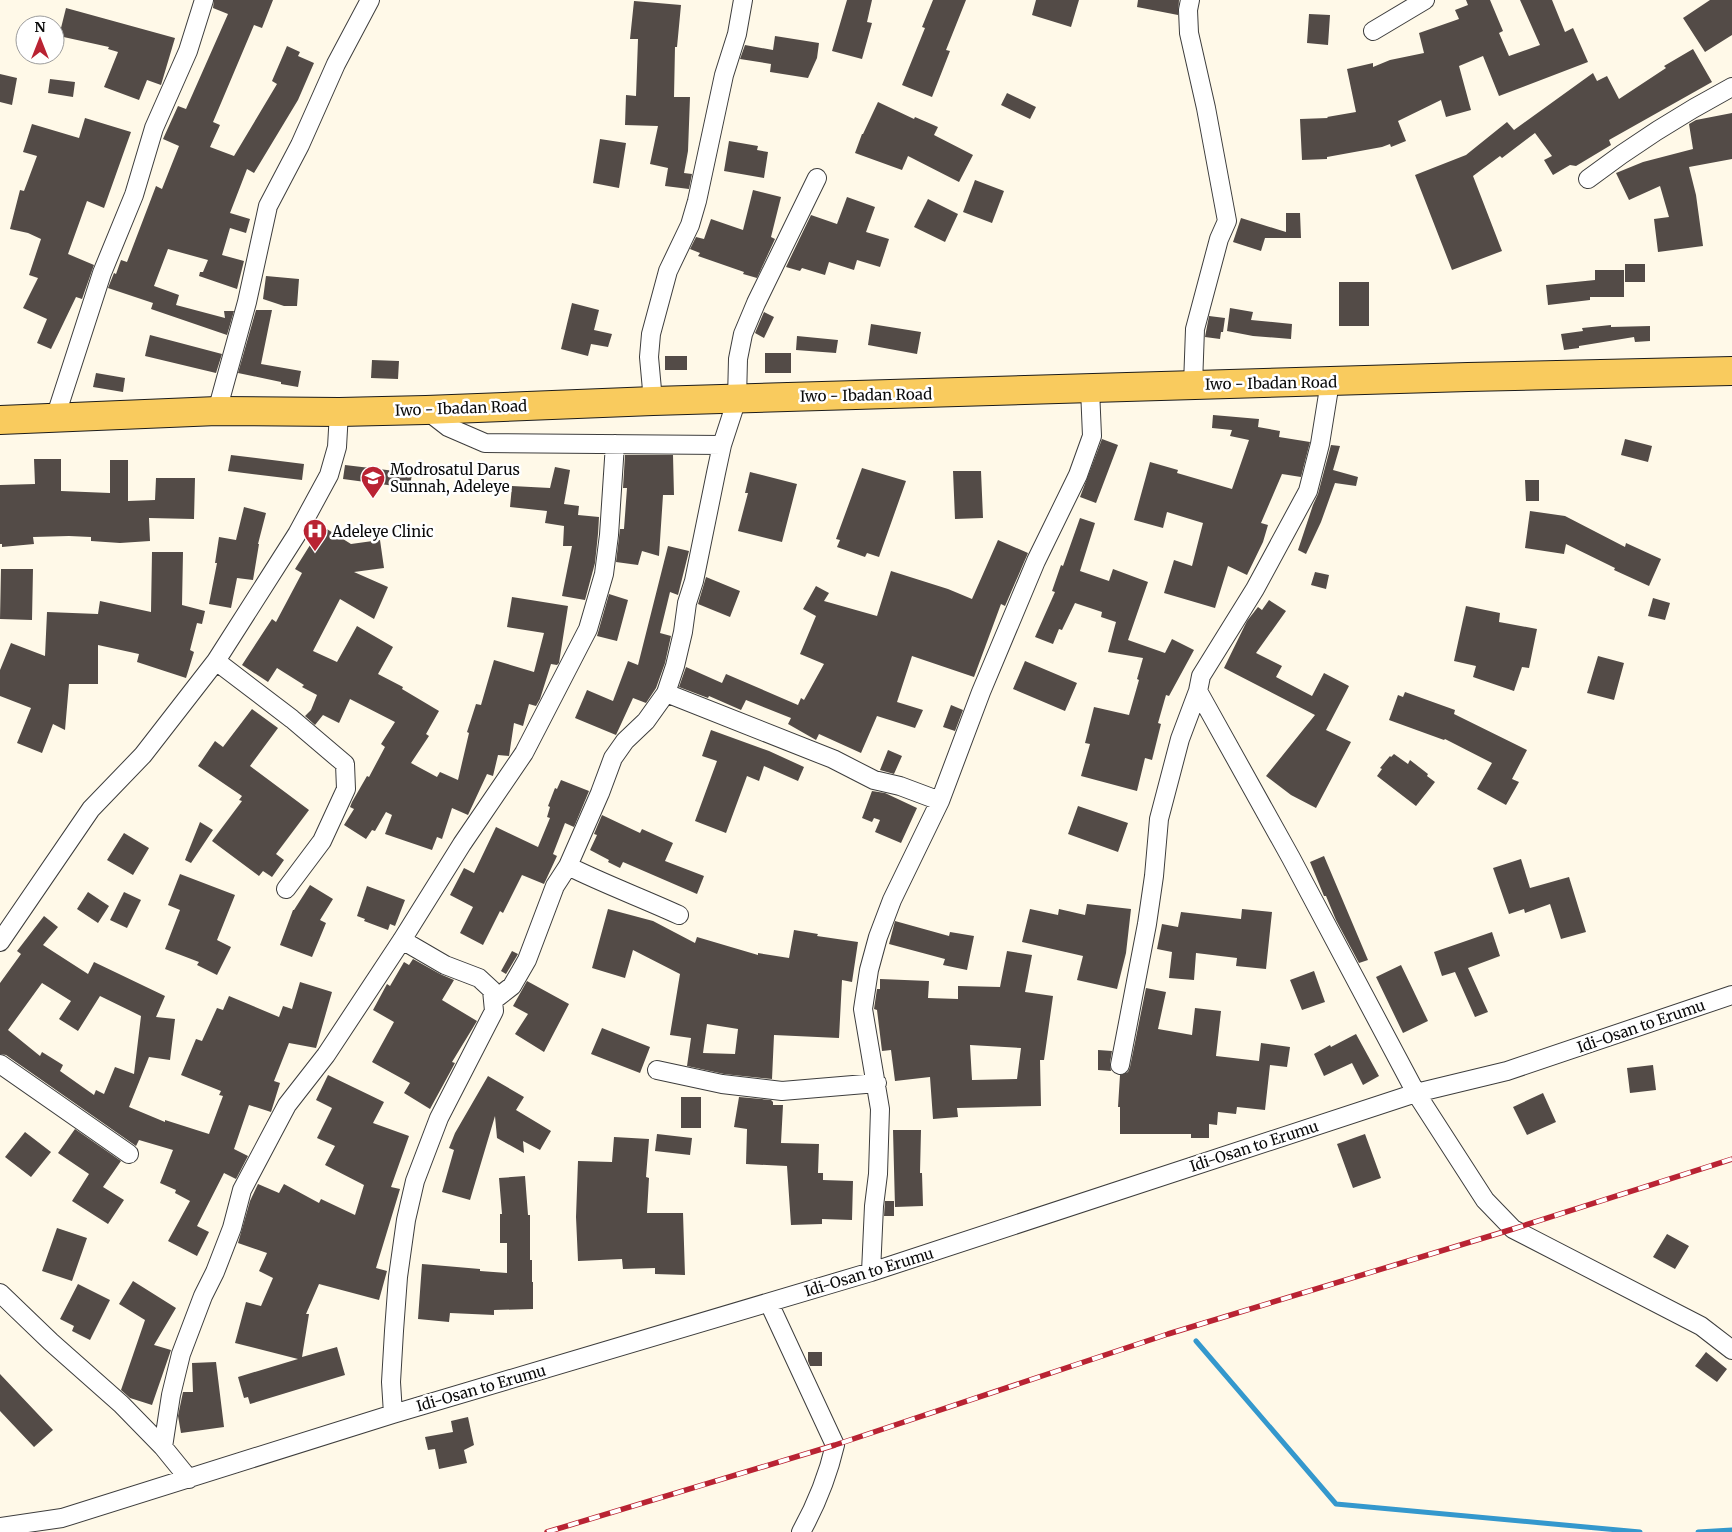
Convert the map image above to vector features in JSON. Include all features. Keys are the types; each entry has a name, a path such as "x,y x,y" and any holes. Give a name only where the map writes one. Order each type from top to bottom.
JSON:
{"main road":[{"name":"Iwo - Ibadan Road","path":"0,420 217,411 339,412 426,410 653,401 1732,371"}],"street":[{"path":"55,418 102,274 134,195 154,128 188,51 204,0"},
{"path":"217,411 247,302 268,206 300,145 336,64 370,0"},
{"path":"653,401 649,357 651,334 668,271 690,225 697,201 724,76 737,34 743,0"},
{"path":"1190,0 1188,10 1190,33 1227,221 1219,239 1195,329 1193,385"},
{"path":"1373,31 1425,0"},
{"path":"1588,179 1659,128 1732,87"},
{"path":"494,1000 512,986 527,960 555,886 568,866 613,758 625,741 646,721 666,693 683,632 687,603 694,581 722,445 737,399 738,359 743,334 756,303 817,178"},
{"path":"1120,1065 1147,924 1154,876 1159,819 1180,739 1198,691 1201,676 1255,589 1308,491 1320,444 1330,382"},
{"path":"871,1272 874,1206 880,1142 880,1109 864,1009 869,970 878,937 892,900 940,801 981,692 1036,561 1078,475 1092,436 1090,388"},
{"path":"426,410 448,427 485,442 722,445"},
{"path":"0,942 91,809 143,755 216,661 297,534 329,475 337,447 339,412"},
{"path":"163,1447 171,1395 181,1354 232,1228 242,1190 287,1105 326,1055 402,940 462,844 524,753 588,629 604,574 609,535 615,444"},
{"path":"216,661 243,684 292,719 345,764 346,788 322,840 286,888"},
{"path":"1198,691 1291,858 1416,1093 1485,1200 1513,1229 1701,1326 1732,1350"},
{"path":"666,693 834,759 874,780 900,786 940,801"},
{"path":"568,866 624,893 652,902 679,915"},
{"path":"393,1414 391,1382 398,1277 406,1220 415,1181 439,1118 494,1011 492,990 479,978 445,964 402,940"},
{"name":"Idi-Osan to Erumu","path":"0,1527 62,1518 393,1414 871,1272 1416,1093 1507,1071 1732,995"},
{"path":"0,1064 129,1154"},
{"path":"657,1070 722,1084 782,1091 877,1083"},
{"path":"0,1293 50,1342 121,1404 163,1447 189,1479"},
{"path":"769,1303 835,1445 812,1512 801,1532"}],"building":[{"path":"214,0 273,0 262,28 254,25 213,122 220,125 210,147 234,156 277,84 272,81 287,46 300,52 298,56 314,63 298,100 254,173 247,169 230,213 250,219 246,233 230,228 222,255 244,261 237,289 199,276 200,272 203,272 208,260 168,249 154,286 179,295 176,305 225,318 224,311 234,311 227,335 151,309 153,303 108,288 121,260 127,262 156,186 162,189 179,146 163,139 178,106 186,109 228,14 213,8"},
{"path":"847,0 872,0 867,22 872,23 862,59 832,51"},
{"path":"933,0 966,0 946,50 950,51 932,97 902,85 925,28 922,27"},
{"path":"1036,0 1079,0 1071,27 1032,15"},
{"path":"1138,0 1179,0 1178,15 1137,7"},
{"path":"1466,0 1490,0 1503,31 1499,33 1509,56 1540,45 1520,0 1552,0 1565,32 1573,28 1588,62 1499,96 1483,56 1459,66 1471,110 1446,117 1441,100 1398,121 1406,141 1391,147 1390,144 1327,157 1327,159 1302,160 1300,119 1328,118 1356,112 1347,69 1373,63 1373,67 1390,60 1424,53 1419,33 1459,19 1455,10 1468,5"},
{"path":"1710,0 1732,0 1732,35 1705,52 1683,18"},
{"path":"634,1 681,5 677,47 675,47 674,97 690,97 688,151 684,173 692,174 689,189 665,186 668,168 650,164 658,126 625,125 626,95 636,96 638,39 630,39"},
{"path":"66,8 175,38 161,85 147,80 139,100 104,87 118,52 108,49 109,47 65,37 64,15"},
{"path":"1309,14 1330,15 1328,45 1307,43"},
{"path":"775,36 819,43 817,58 808,78 770,72 771,64 740,59 745,45 773,50"},
{"path":"1693,49 1712,82 1609,140 1611,145 1576,166 1570,165 1553,175 1544,160 1552,156 1535,133 1502,158 1500,156 1473,176 1502,251 1452,270 1415,175 1466,155 1507,122 1514,130 1593,73 1597,81 1607,76 1619,99 1666,68 1664,66"},
{"path":"0,74 17,78 12,105 0,102"},
{"path":"50,79 75,82 73,97 48,93"},
{"path":"1007,93 1036,107 1030,119 1001,105"},
{"path":"878,102 914,119 915,117 938,127 934,135 973,155 959,182 908,156 902,170 855,153"},
{"path":"1732,113 1732,159 1689,167 1696,195 1703,246 1658,252 1654,219 1669,217 1660,186 1629,200 1616,173 1643,162 1693,149 1689,124 1696,120"},
{"path":"85,118 131,132 104,208 87,201 68,254 94,265 82,299 76,297 51,349 37,343 47,319 23,308 38,278 29,275 41,239 28,233 10,229 20,190 24,191 37,156 23,152 32,124 79,138"},
{"path":"600,139 626,143 619,188 593,183"},
{"path":"729,141 758,146 757,150 768,152 764,178 724,171"},
{"path":"975,180 1004,191 992,223 963,212"},
{"path":"753,190 781,197 771,237 775,239 757,278 698,256 700,253 690,249 696,237 704,239 711,219 743,230"},
{"path":"847,197 875,207 866,232 889,239 880,267 857,260 854,270 829,262 825,275 802,268 800,271 786,267 811,215 837,224"},
{"path":"928,199 958,214 945,242 914,227"},
{"path":"1286,213 1300,213 1301,238 1265,238 1261,251 1233,242 1241,218 1286,232"},
{"path":"1625,264 1645,264 1645,282 1625,282"},
{"path":"1595,270 1624,270 1624,297 1590,297 1590,300 1548,305 1546,285 1595,280"},
{"path":"266,276 299,279 297,306 284,306 263,299"},
{"path":"1339,282 1369,282 1369,326 1339,326"},
{"path":"572,303 599,310 594,330 612,334 608,347 591,344 588,356 561,349"},
{"path":"1230,308 1253,312 1251,320 1292,324 1291,339 1253,336 1227,331"},
{"path":"256,310 272,310 261,364 301,371 298,387 238,373"},
{"path":"764,312 774,317 764,338 755,333"},
{"path":"1209,316 1225,318 1220,339 1205,337"},
{"path":"871,324 921,332 917,354 868,345"},
{"path":"1611,325 1611,327 1650,326 1650,341 1635,342 1634,337 1564,350 1561,334 1583,331 1582,328"},
{"path":"150,335 222,354 216,373 145,356"},
{"path":"797,336 838,340 836,353 796,350"},
{"path":"765,353 791,353 791,373 765,373"},
{"path":"665,356 687,356 687,370 665,370"},
{"path":"372,360 399,361 398,379 371,378"},
{"path":"96,373 125,378 123,392 93,387"},
{"path":"1213,415 1259,419 1258,427 1280,431 1279,437 1310,442 1301,477 1282,474 1261,523 1268,525 1263,542 1247,575 1228,566 1215,608 1164,593 1174,560 1192,566 1203,523 1167,512 1163,528 1134,520 1150,462 1178,470 1177,473 1232,489 1249,440 1230,436 1232,430 1212,428"},
{"path":"1102,439 1118,445 1096,503 1080,497"},
{"path":"1625,439 1652,446 1648,462 1621,455"},
{"path":"1331,445 1340,446 1333,470 1358,477 1356,486 1335,483 1321,522 1306,554 1298,550 1318,494"},
{"path":"231,455 304,464 302,480 228,471"},
{"path":"625,455 673,455 674,495 663,495 659,556 642,551 638,565 616,562 620,529 624,529 627,488 623,488"},
{"path":"34,459 61,459 61,491 110,493 110,460 128,460 128,501 155,500 156,478 195,478 194,519 149,518 150,541 120,543 91,541 91,537 33,537 34,544 2,547 2,544 0,544 0,485 35,484"},
{"path":"345,465 412,473 410,488 343,479"},
{"path":"555,467 570,470 564,504 579,506 578,515 599,517 595,563 585,600 562,596 572,546 563,546 564,526 545,523 547,511 510,507 512,486 550,488"},
{"path":"862,468 906,481 879,557 867,553 865,557 837,547 840,540 836,539"},
{"path":"953,471 981,471 983,518 955,519"},
{"path":"750,472 797,484 782,542 738,531 748,493 745,493"},
{"path":"1525,480 1539,480 1539,501 1526,501"},
{"path":"244,507 266,513 258,544 253,580 237,578 231,608 209,604 217,563 215,563 219,537 236,540"},
{"path":"1530,511 1565,516 1625,547 1626,543 1661,559 1649,586 1614,570 1615,568 1566,544 1564,554 1525,548"},
{"path":"1080,518 1095,523 1080,571 1109,581 1113,569 1148,582 1128,640 1165,653 1172,639 1194,650 1169,696 1166,695 1158,723 1161,724 1152,760 1145,758 1137,791 1081,776 1090,744 1085,743 1094,707 1129,715 1143,658 1108,652 1116,622 1101,617 1102,612 1075,603 1062,630 1059,629 1053,644 1035,637 1055,592 1052,591"},
{"path":"322,526 351,544 380,540 384,568 354,572 388,587 374,619 340,599 313,651 337,662 357,626 393,647 378,674 403,687 402,689 439,711 426,734 429,736 411,763 437,777 440,772 458,780 469,733 467,732 476,704 481,705 494,660 534,672 544,633 507,627 512,597 568,606 559,663 557,665 551,664 540,699 536,706 529,704 523,726 514,723 509,756 498,755 493,776 487,774 468,815 452,808 442,839 437,837 432,850 385,834 392,815 386,812 375,831 372,830 366,839 344,825 354,809 350,807 352,802 367,776 369,777 385,747 381,744 395,722 350,699 339,723 323,715 315,725 305,716 311,710 317,695 302,687 304,685 277,668 268,682 242,665 272,619 276,622 302,573 295,569"},
{"path":"998,540 1028,553 1005,606 1001,604 974,677 912,656 897,702 923,710 915,728 877,716 861,753 819,734 816,740 788,724 791,718 746,700 741,710 709,696 708,698 679,687 686,667 722,683 726,674 798,705 801,698 804,700 824,664 800,654 816,616 803,609 816,586 829,593 824,601 877,616 891,571 948,589 972,599"},
{"path":"668,546 689,551 678,595 670,592 660,633 671,636 665,663 656,688 646,703 633,698 616,735 575,718 587,690 613,701 628,661 638,665"},
{"path":"152,552 183,552 182,605 205,611 202,624 197,623 190,650 194,652 186,678 137,662 139,654 98,645 98,684 69,684 65,730 53,724 42,753 17,743 31,708 0,696 0,670 11,643 45,656 47,612 98,614 100,601 151,612"},
{"path":"1,569 33,569 32,620 0,619"},
{"path":"1315,572 1329,575 1326,589 1311,585"},
{"path":"706,577 740,591 730,617 698,604"},
{"path":"609,594 628,600 617,641 597,636"},
{"path":"1653,598 1670,603 1665,620 1648,616"},
{"path":"1269,600 1286,611 1256,653 1282,666 1276,677 1312,696 1324,673 1349,686 1326,730 1351,742 1316,808 1291,795 1266,776 1315,715 1224,668 1247,621 1258,607 1262,610"},
{"path":"1466,606 1500,613 1499,622 1537,629 1529,668 1522,667 1514,691 1473,677 1476,666 1454,661"},
{"path":"1598,656 1624,663 1614,700 1587,693"},
{"path":"1025,661 1077,683 1065,711 1013,689"},
{"path":"1405,692 1455,710 1454,714 1527,750 1512,779 1519,782 1506,805 1477,789 1492,763 1445,739 1389,720 1398,695 1403,697"},
{"path":"951,705 963,710 955,731 943,727"},
{"path":"252,709 278,728 250,766 309,810 276,854 284,860 272,877 263,871 259,876 212,841 242,801 239,800 242,796 198,766 215,741 223,747"},
{"path":"711,730 769,751 804,767 798,781 764,766 759,781 747,776 726,833 695,821 717,761 702,756"},
{"path":"888,750 902,756 894,774 880,770"},
{"path":"1394,754 1408,764 1410,760 1435,782 1416,806 1377,776 1382,769 1380,768"},
{"path":"561,780 589,791 574,827 565,823 553,854 557,856 544,884 522,875 503,913 500,911 483,945 460,933 473,907 450,895 464,868 474,873 496,827 538,847 550,818 547,817 550,807 548,806 555,788 557,789"},
{"path":"872,791 885,793 917,808 901,843 875,832 880,820 874,818 872,822 862,818"},
{"path":"1078,806 1128,823 1118,852 1068,834"},
{"path":"602,815 640,833 642,829 673,843 665,861 704,876 697,894 623,862 620,868 590,850 597,835 594,834"},
{"path":"200,822 213,830 191,863 185,860"},
{"path":"124,833 149,848 133,875 107,860"},
{"path":"1324,856 1368,960 1359,963 1336,920 1326,896 1324,896 1310,862"},
{"path":"1521,859 1530,888 1569,877 1586,932 1561,939 1550,904 1525,913 1524,909 1509,914 1493,868"},
{"path":"180,874 235,895 217,940 231,947 217,975 197,965 199,962 165,949 180,910 168,905"},
{"path":"310,885 333,899 320,920 326,923 312,957 280,945 293,910"},
{"path":"367,886 405,900 395,926 390,924 388,930 364,921 365,919 357,916"},
{"path":"88,892 109,906 98,923 77,909"},
{"path":"124,892 141,900 127,928 110,920"},
{"path":"1087,904 1131,909 1126,953 1117,989 1077,980 1083,956 1022,942 1030,909 1058,915 1059,909 1085,915"},
{"path":"608,909 653,921 695,943 697,937 758,955 758,953 789,958 794,930 818,934 817,936 858,942 852,982 842,980 839,1038 774,1035 772,1079 724,1074 687,1066 691,1038 670,1035 680,974 633,950 625,978 592,968","holes":["707,1024 738,1029 735,1054 703,1053"]},
{"path":"1242,909 1272,912 1266,969 1236,966 1237,958 1196,953 1194,980 1169,978 1172,952 1157,949 1162,924 1178,927 1181,912 1241,919"},
{"path":"44,916 58,927 43,945 88,974 94,962 165,996 156,1017 175,1019 170,1060 149,1057 129,1107 165,1122 165,1120 209,1134 223,1096 219,1095 221,1091 181,1075 196,1039 202,1041 217,1008 223,1010 229,996 279,1017 283,1006 292,1009 300,982 332,992 316,1048 289,1043 274,1081 280,1083 271,1112 249,1105 234,1149 248,1156 236,1179 224,1173 197,1226 209,1232 197,1256 168,1241 190,1201 175,1193 176,1190 160,1183 173,1150 139,1140 136,1146 6,1055 0,1054 0,983 21,954 17,951","holes":["42,983 71,1001 59,1019 78,1031 100,996 141,1016 134,1074 115,1067 104,1094 96,1090 94,1095 60,1071 63,1065 42,1052 40,1056 8,1030"]},
{"path":"895,921 949,936 950,932 974,936 967,970 943,965 945,959 889,944"},
{"path":"1492,932 1500,956 1468,968 1488,1012 1475,1017 1455,972 1442,976 1434,952"},
{"path":"512,951 518,954 506,974 501,971"},
{"path":"1007,951 1032,955 1025,992 1053,996 1044,1060 1040,1060 1041,1106 957,1108 958,1117 933,1119 930,1077 895,1081 891,1050 882,1051 877,1010 874,1009 877,989 880,989 880,979 929,981 928,998 958,999 958,986 1000,987","holes":["970,1045 1021,1048 1017,1079 972,1080"]},
{"path":"413,959 454,980 442,1000 477,1021 452,1062 455,1063 430,1109 404,1093 410,1083 372,1062 394,1022 373,1010 387,984 390,986 404,962 409,965"},
{"path":"1401,965 1428,1021 1403,1033 1376,977"},
{"path":"1314,971 1325,1002 1302,1010 1290,980"},
{"path":"527,981 569,1004 544,1052 515,1034 528,1014 513,1006"},
{"path":"1146,988 1166,992 1158,1029 1192,1035 1195,1008 1221,1011 1216,1056 1259,1061 1261,1043 1290,1047 1287,1067 1270,1065 1265,1110 1237,1107 1236,1114 1218,1112 1217,1125 1209,1124 1209,1138 1191,1138 1191,1134 1120,1134 1120,1107 1118,1107 1120,1075 1128,1072 1130,1067"},
{"path":"602,1028 650,1047 640,1073 591,1054"},
{"path":"1356,1034 1379,1076 1363,1085 1352,1063 1324,1076 1314,1054"},
{"path":"1098,1050 1112,1051 1111,1071 1098,1070"},
{"path":"1653,1065 1656,1090 1630,1093 1627,1068"},
{"path":"328,1075 384,1102 373,1123 409,1136 391,1187 400,1189 376,1268 387,1271 379,1300 319,1284 306,1314 309,1314 302,1357 337,1347 345,1375 250,1404 248,1397 244,1398 238,1377 298,1359 235,1343 246,1302 261,1306 273,1278 259,1271 267,1253 238,1243 250,1201 258,1184 279,1193 284,1184 319,1203 321,1199 355,1215 364,1185 325,1165 335,1146 317,1138 332,1108 316,1100"},
{"path":"488,1076 524,1097 516,1110 551,1131 540,1150 523,1141 524,1153 497,1138 495,1116 470,1200 442,1192 454,1150 449,1148 455,1133"},
{"path":"1543,1093 1556,1122 1527,1135 1513,1107"},
{"path":"681,1097 701,1097 701,1128 681,1128"},
{"path":"739,1097 771,1100 773,1105 783,1105 781,1143 819,1144 818,1173 823,1173 823,1180 853,1181 852,1220 822,1219 822,1224 791,1225 787,1166 746,1164 747,1129 734,1127"},
{"path":"75,1129 121,1161 103,1187 124,1200 108,1224 72,1201 89,1174 58,1153"},
{"path":"893,1130 921,1130 920,1173 922,1173 923,1206 895,1207"},
{"path":"25,1132 51,1152 31,1177 5,1157"},
{"path":"657,1134 692,1138 690,1155 655,1151"},
{"path":"1365,1134 1381,1178 1353,1188 1337,1144"},
{"path":"614,1137 649,1139 646,1177 649,1178 647,1213 683,1213 685,1275 655,1274 655,1268 623,1269 622,1259 578,1261 576,1217 578,1161 612,1162"},
{"path":"525,1176 528,1215 530,1215 533,1309 494,1310 494,1315 450,1313 449,1322 418,1319 422,1264 507,1273 507,1243 500,1243 500,1214 502,1214 499,1178"},
{"path":"885,1201 894,1201 894,1216 884,1216"},
{"path":"57,1228 87,1238 72,1281 42,1271"},
{"path":"1667,1234 1689,1246 1675,1269 1653,1257"},
{"path":"133,1281 176,1308 154,1345 171,1350 152,1405 130,1398 121,1390 145,1320 119,1304"},
{"path":"78,1284 110,1300 90,1340 72,1331 74,1326 60,1319"},
{"path":"808,1352 822,1352 822,1366 810,1366"},
{"path":"1706,1352 1727,1369 1717,1382 1695,1366"},
{"path":"216,1362 224,1427 181,1433 178,1416 183,1392 193,1392 192,1363"},
{"path":"0,1374 53,1430 34,1447 0,1411"},
{"path":"468,1417 474,1445 464,1450 467,1463 439,1469 435,1449 428,1450 425,1437 453,1432 451,1421"}],"waterway":[{"path":"1196,1341 1336,1504 1640,1532"},
{"path":"1698,1532 1732,1530"}],"railway":[{"path":"547,1532 835,1445 1168,1334 1513,1229 1732,1159"}],"place":[{"name":"Modrosatul Darus Sunnah, Adeleye","path":"373,499"},
{"name":"Adeleye Clinic","path":"315,552"}]}
